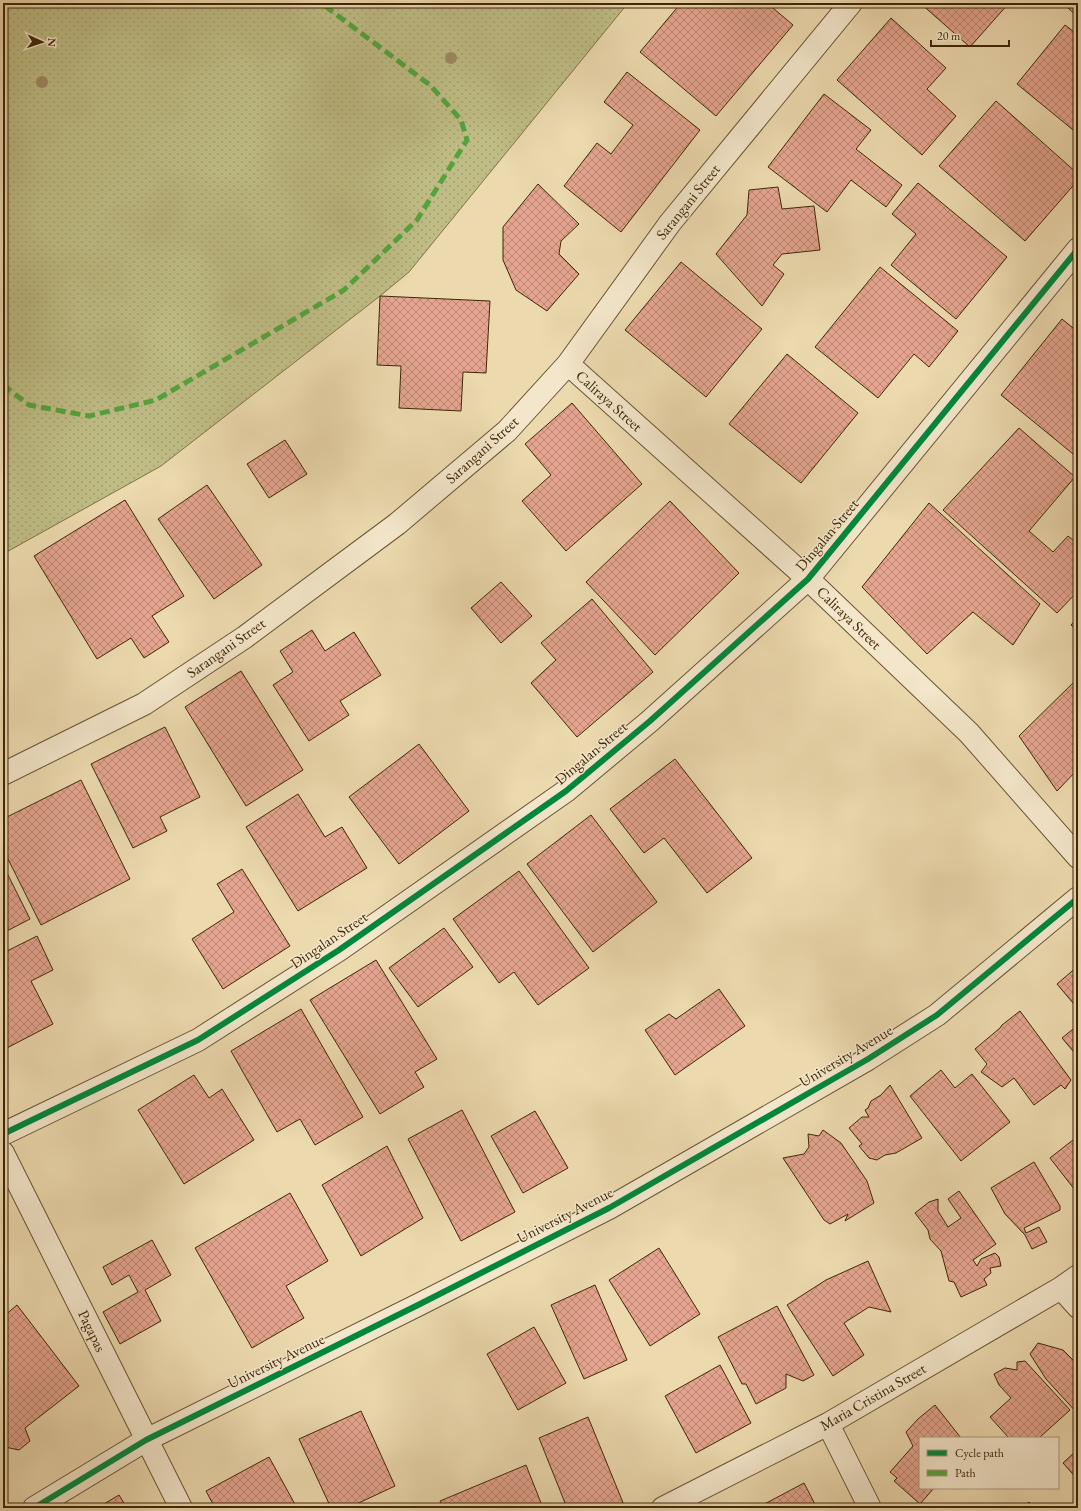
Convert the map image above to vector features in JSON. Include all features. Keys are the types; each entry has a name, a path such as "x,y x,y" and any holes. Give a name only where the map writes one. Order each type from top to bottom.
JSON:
{"street":[{"name":"Sarangani Street","path":"3,774 144,704 245,637 397,524 501,436 568,364 670,223 851,3"},
{"name":"Dingalan Street","path":"3,1134 198,1040 339,950 566,791 650,721 808,579 1078,249"},
{"name":"Caliraya Street","path":"568,364 808,579 969,733 1078,858"},
{"name":"University Avenue","path":"34,1508 146,1440 609,1208 868,1059 937,1015 1078,898"},
{"name":"Pagapas","path":"3,1153 181,1508"},
{"path":"1070,1282 1078,1307"},
{"name":"Maria Cristina Street","path":"663,1508 828,1424 1070,1282"},
{"path":"828,1424 870,1508"}],"shaded area":[{"path":"3,3 628,3 409,272 161,466 3,554"}],"building":[{"path":"681,3 767,3 793,25 716,116 640,52"},
{"path":"920,3 1009,3 970,47"},
{"path":"1072,3 1078,3 1078,17 1068,8"},
{"path":"891,18 946,68 927,89 956,116 922,155 837,80"},
{"path":"1065,25 1078,35 1078,134 1017,84"},
{"path":"627,72 700,130 621,232 564,186 597,143 611,154 633,125 604,102"},
{"path":"824,94 871,130 856,149 902,185 886,207 851,180 827,212 768,167"},
{"path":"996,101 1078,174 1078,180 1025,241 939,166"},
{"path":"918,183 1007,257 956,319 891,265 916,234 892,214"},
{"path":"538,184 579,224 561,241 559,254 579,274 547,311 516,290 503,260 503,227"},
{"path":"778,187 782,209 814,206 820,250 782,254 773,265 784,274 762,306 716,254 747,215 749,190"},
{"path":"681,262 762,329 706,397 625,330"},
{"path":"880,267 958,331 929,367 914,354 878,398 815,347"},
{"path":"380,296 490,301 486,373 463,372 461,411 399,408 401,366 377,365"},
{"path":"1062,319 1078,332 1078,458 1001,395"},
{"path":"787,354 858,413 801,483 729,424"},
{"path":"572,403 642,484 566,551 522,501 551,475 525,444"},
{"path":"1019,428 1075,477 1029,531 1053,552 1068,536 1078,544 1078,591 1057,613 943,510"},
{"path":"285,440 307,474 269,498 247,464"},
{"path":"207,485 262,565 214,599 158,519"},
{"path":"125,500 184,596 152,616 169,642 144,658 131,638 97,659 34,556"},
{"path":"670,501 739,573 655,655 586,582"},
{"path":"929,503 1040,604 1013,645 973,612 927,654 862,587"},
{"path":"501,582 532,616 501,643 471,608"},
{"path":"592,599 653,672 577,737 531,683 556,660 541,643"},
{"path":"1078,617 1078,632 1071,625"},
{"path":"312,630 325,651 354,632 381,675 340,701 349,715 309,741 273,685 293,672 280,651"},
{"path":"241,671 303,770 246,806 185,707"},
{"path":"1078,678 1078,771 1077,770 1057,791 1019,736"},
{"path":"165,727 200,797 160,817 167,831 133,848 91,764"},
{"path":"419,744 469,811 399,864 349,797"},
{"path":"675,759 752,858 707,893 664,838 644,853 610,809"},
{"path":"81,780 130,879 41,925 3,849 3,819"},
{"path":"298,794 325,837 342,827 367,868 298,911 246,827"},
{"path":"591,815 657,902 593,952 527,864"},
{"path":"3,865 30,919 3,933"},
{"path":"242,869 290,946 223,989 192,939 234,912 217,884"},
{"path":"519,871 589,968 538,1005 514,972 499,983 453,919"},
{"path":"444,928 473,967 418,1007 389,968"},
{"path":"37,936 53,970 31,981 53,1024 3,1050 3,953"},
{"path":"376,960 437,1059 415,1072 424,1087 380,1114 310,1000"},
{"path":"1078,966 1078,1009 1057,984"},
{"path":"719,989 745,1026 675,1075 645,1030 669,1014 676,1019"},
{"path":"301,1009 363,1117 315,1145 300,1119 277,1132 231,1051"},
{"path":"1020,1011 1071,1080 1065,1089 1061,1085 1034,1105 1014,1078 1002,1087 981,1072 987,1064 975,1049"},
{"path":"1078,1025 1078,1057 1062,1038"},
{"path":"941,1070 955,1088 972,1074 1010,1122 961,1161 910,1096"},
{"path":"194,1075 209,1098 222,1089 254,1140 184,1184 138,1110"},
{"path":"890,1085 922,1138 896,1153 885,1155 877,1160 869,1158 859,1146 862,1144 849,1128 862,1117 869,1117 865,1110 868,1108 871,1101 881,1095"},
{"path":"462,1110 515,1212 461,1241 408,1139"},
{"path":"535,1111 568,1168 523,1193 491,1136"},
{"path":"823,1130 841,1143 867,1181 874,1203 845,1221 848,1214 830,1224 824,1220 783,1158 804,1154 809,1147 808,1134 819,1136"},
{"path":"1078,1136 1078,1194 1050,1158"},
{"path":"387,1146 423,1218 361,1256 322,1185"},
{"path":"1034,1162 1060,1206 1060,1210 1024,1228 1026,1233 1039,1227 1047,1242 1032,1249 1025,1235 1005,1214 991,1188"},
{"path":"959,1191 996,1244 973,1260 977,1266 981,1259 995,1253 999,1257 1001,1266 990,1268 991,1273 984,1279 987,1285 961,1297 954,1282 949,1281 941,1251 930,1239 928,1230 915,1213 929,1202 938,1199 938,1211 948,1227 961,1218 948,1199"},
{"path":"290,1193 328,1261 286,1286 304,1318 252,1348 195,1248"},
{"path":"152,1240 171,1275 145,1290 161,1321 120,1344 103,1312 138,1292 129,1275 112,1285 103,1267"},
{"path":"659,1248 700,1314 650,1346 609,1280"},
{"path":"868,1261 891,1312 869,1307 844,1323 864,1355 833,1376 787,1305 826,1280"},
{"path":"595,1285 627,1360 584,1379 551,1305"},
{"path":"17,1305 79,1386 25,1428 30,1441 19,1450 5,1447 7,1436 3,1431 3,1317"},
{"path":"777,1306 814,1375 803,1381 786,1374 786,1388 756,1404 746,1384 742,1384 718,1337"},
{"path":"534,1327 566,1383 518,1410 487,1354"},
{"path":"1038,1343 1063,1350 1078,1365 1078,1414 1046,1379 1030,1354"},
{"path":"1025,1361 1070,1410 1040,1437 1008,1437 990,1417 1011,1398 999,1385 994,1374 1005,1368 1017,1370 1017,1362"},
{"path":"720,1365 751,1423 696,1453 665,1396"},
{"path":"935,1405 960,1437 919,1437 919,1489 933,1489 920,1504 894,1481 897,1478 890,1472 913,1446 906,1432 918,1419"},
{"path":"361,1411 395,1486 348,1508 331,1508 299,1439"},
{"path":"588,1417 624,1505 616,1508 567,1508 539,1438"},
{"path":"1078,1449 1078,1480 1063,1463"},
{"path":"269,1457 297,1508 215,1508 206,1491"},
{"path":"526,1465 543,1508 443,1508 440,1501"},
{"path":"804,1483 817,1508 757,1508"},
{"path":"119,1495 127,1508 97,1508"},
{"path":"1029,1502 1034,1508 1021,1508"}],"marked path":[{"path":"3,385 29,405 89,416 156,400 344,290 417,220 467,140 461,120 430,85 321,3"}],"cycle path":[{"path":"3,1134 198,1040 339,950 566,791 650,721 808,579 1078,249"},
{"path":"34,1508 146,1440 609,1208 868,1059 937,1015 1078,898"}]}
